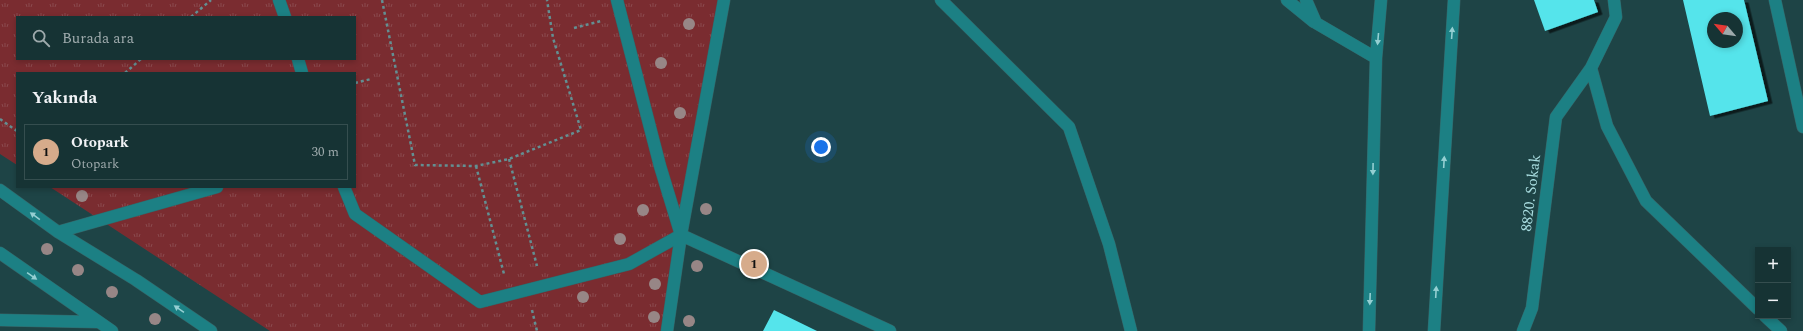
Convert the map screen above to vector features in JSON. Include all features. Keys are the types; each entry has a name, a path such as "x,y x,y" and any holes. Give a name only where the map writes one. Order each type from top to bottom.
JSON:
{"street":[{"path":"279,0 284,16"},
{"path":"617,0 660,166 681,235 890,331"},
{"path":"667,331 681,235 724,0"},
{"path":"942,0 1069,128 1109,244 1131,331"},
{"path":"1287,0 1316,23 1376,58"},
{"path":"1306,0 1316,23"},
{"path":"1369,331 1376,58 1381,0"},
{"path":"1434,331 1454,0"},
{"name":"8820. Sokak","path":"1523,331 1532,308 1556,116 1591,68 1616,17 1614,0"},
{"path":"1775,0 1803,127"},
{"path":"298,60 302,72"},
{"path":"1591,68 1607,126 1646,201 1755,306"},
{"path":"58,232 213,188"},
{"path":"344,188 355,214 480,302 629,264 681,235"},
{"path":"0,190 58,232 136,280 211,331"},
{"path":"0,253 112,331"},
{"path":"1768,319 1781,331"},
{"path":"0,320 97,322"}],"path":[{"path":"192,16 211,0"},
{"path":"382,0 415,165 476,166 510,160 581,130 553,38 547,0"},
{"path":"574,28 621,15"},
{"path":"126,72 140,60"},
{"path":"356,83 371,79"},
{"path":"0,119 16,130"},
{"path":"510,160 542,286"},
{"path":"476,166 510,295"}],"green space":[{"path":"0,0 722,0 666,331 270,331 52,188 356,188 356,72 16,72 16,164 0,154"}],"building":[{"path":"1534,0 1594,0 1598,12 1545,31"},
{"path":"1683,0 1744,0 1768,101 1710,116"},
{"path":"774,310 817,331 763,331"}],"place":[{"name":"Otopark","path":"754,264"}]}
